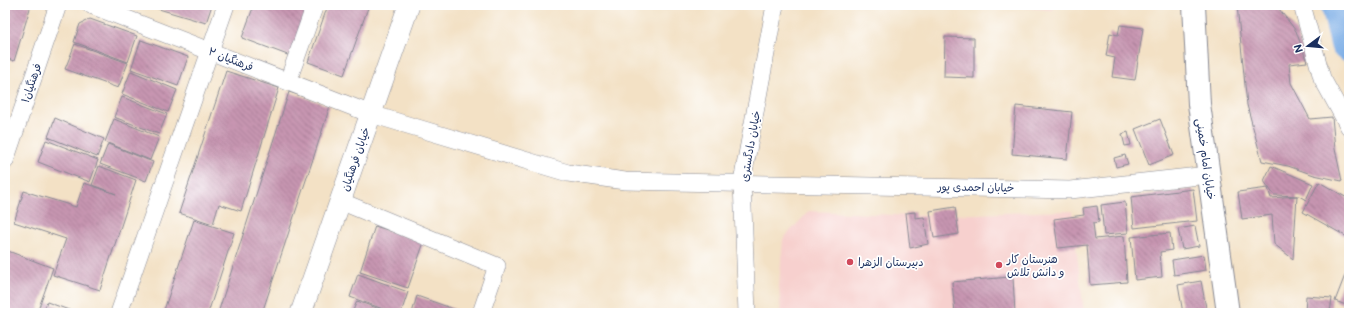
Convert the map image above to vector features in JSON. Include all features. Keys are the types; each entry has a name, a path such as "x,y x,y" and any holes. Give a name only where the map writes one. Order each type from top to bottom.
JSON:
{"main road":[{"name":"خیابان امام خمینی","path":"1194,5 1199,104 1228,313"}],"street":[{"name":"فرهنگیان۱","path":"5,161 58,5"},
{"name":"فرهنگیان ۲","path":"91,5 371,114"},
{"path":"119,313 226,5"},
{"path":"288,81 315,5"},
{"name":"خیابان فرهنگیان","path":"301,313 409,5"},
{"name":"خیابان دادگستری","path":"748,313 742,182 775,5"},
{"path":"1302,5 1322,78 1349,127"},
{"name":"خیابان احمدی پور","path":"371,114 568,173 624,181 742,182 1070,190 1208,175"},
{"path":"340,202 497,266 482,313"}],"shaded area":[{"path":"997,5 1053,5 1052,10"},
{"path":"809,211 914,216 1072,211 1084,313 781,313 779,286 783,239"}],"building":[{"path":"5,5 31,5 14,61 5,58"},
{"path":"153,5 212,5 206,23 152,7"},
{"path":"254,5 311,5 293,57 242,38"},
{"path":"328,5 369,5 344,75 308,62"},
{"path":"1237,5 1276,5 1296,31 1307,62 1289,64 1291,83 1310,119 1332,117 1335,149 1342,181 1314,175 1288,166 1262,161 1247,105"},
{"path":"90,19 137,36 128,62 74,42 80,24"},
{"path":"1120,25 1143,28 1135,80 1112,77 1115,58 1106,56 1110,33 1118,35"},
{"path":"945,37 974,38 974,78 944,77"},
{"path":"141,40 188,57 178,86 131,69"},
{"path":"75,44 128,63 118,88 65,69"},
{"path":"131,71 177,90 168,112 122,94"},
{"path":"226,71 279,88 241,211 219,204 213,224 179,213"},
{"path":"5,90 8,91 5,99"},
{"path":"289,92 330,106 314,156 262,313 218,313"},
{"path":"122,97 167,114 159,134 114,117"},
{"path":"1016,106 1072,112 1067,159 1012,154"},
{"path":"55,118 104,139 97,157 48,137"},
{"path":"114,119 159,137 150,160 105,142"},
{"path":"1160,119 1174,155 1149,165 1135,129"},
{"path":"1128,132 1131,145 1125,146 1122,134"},
{"path":"46,140 98,160 90,182 38,162"},
{"path":"108,144 153,162 146,181 100,164"},
{"path":"1125,155 1128,164 1116,167 1114,158"},
{"path":"99,166 136,180 100,290 53,275 66,239 14,222 24,191 76,207 84,183 116,194 92,185"},
{"path":"1271,166 1313,184 1306,200 1299,196 1274,195 1264,181"},
{"path":"1319,182 1349,199 1349,238 1303,212"},
{"path":"1268,188 1271,198 1297,196 1293,259 1274,244 1272,215 1242,219 1238,192"},
{"path":"1193,189 1197,221 1134,228 1131,197"},
{"path":"1125,202 1128,233 1104,235 1101,205"},
{"path":"1097,206 1099,222 1093,223 1095,239 1124,236 1127,282 1090,285 1087,245 1058,248 1054,219 1084,215 1083,208"},
{"path":"955,207 959,234 934,238 930,211"},
{"path":"915,212 915,218 924,217 928,244 910,248 906,213"},
{"path":"194,220 234,233 208,313 163,313"},
{"path":"375,226 424,242 408,288 360,272"},
{"path":"1195,226 1199,246 1182,249 1178,229"},
{"path":"1170,233 1172,250 1160,252 1162,277 1135,280 1131,237"},
{"path":"8,251 53,268 37,313 5,313 5,260"},
{"path":"1204,255 1206,270 1174,275 1172,260"},
{"path":"1349,265 1349,306 1335,301"},
{"path":"358,274 408,292 401,313 394,313 350,297"},
{"path":"1010,277 1010,279 1013,278 1015,313 955,313 952,282"},
{"path":"1201,281 1207,313 1183,313 1178,285"},
{"path":"417,296 465,313 412,313"},
{"path":"1306,296 1332,298 1330,313 1305,313"},
{"path":"357,301 391,313 352,313"},
{"path":"47,302 77,313 43,313"}],"waterway":[{"path":"1340,5 1349,43"}],"place":[{"name":"دبیرستان الزهرا","path":"850,262"},
{"name":"هنرستان کار و دانش تلاش","path":"999,265"}]}
